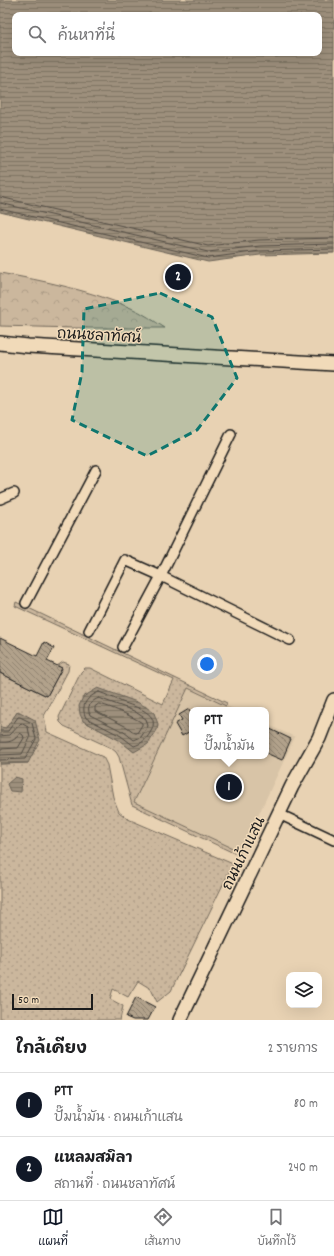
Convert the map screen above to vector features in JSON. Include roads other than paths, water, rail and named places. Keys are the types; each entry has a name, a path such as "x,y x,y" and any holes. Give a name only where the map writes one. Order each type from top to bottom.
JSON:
{"main road":[{"name":"ถนนชลาทัศน์","path":"0,343 196,357 334,364"},
{"name":"ถนนชลาทัศน์","path":"196,357 334,370"},
{"name":"ถนนเก้าแสน","path":"180,1020 292,786 318,738 334,700"}],"street":[{"path":"123,647 161,576 231,434"},
{"path":"26,603 96,470"},
{"path":"0,499 14,493"},
{"path":"89,631 125,560 161,576 290,640"},
{"path":"279,814 334,840"}],"water":[{"path":"0,0 334,0 334,253 260,255 208,262 0,212"},
{"path":"98,688 137,702 154,713 158,724 157,730 148,744 134,752 119,740 83,721 79,706 83,697"},
{"path":"18,711 35,720 40,740 28,763 0,764 0,727 6,728"},
{"path":"15,777 22,779 21,792 10,791 7,784"}],"place":[{"name":"แหลมสมิลา","path":"178,277"},
{"name":"PTT","path":"229,787"}]}
